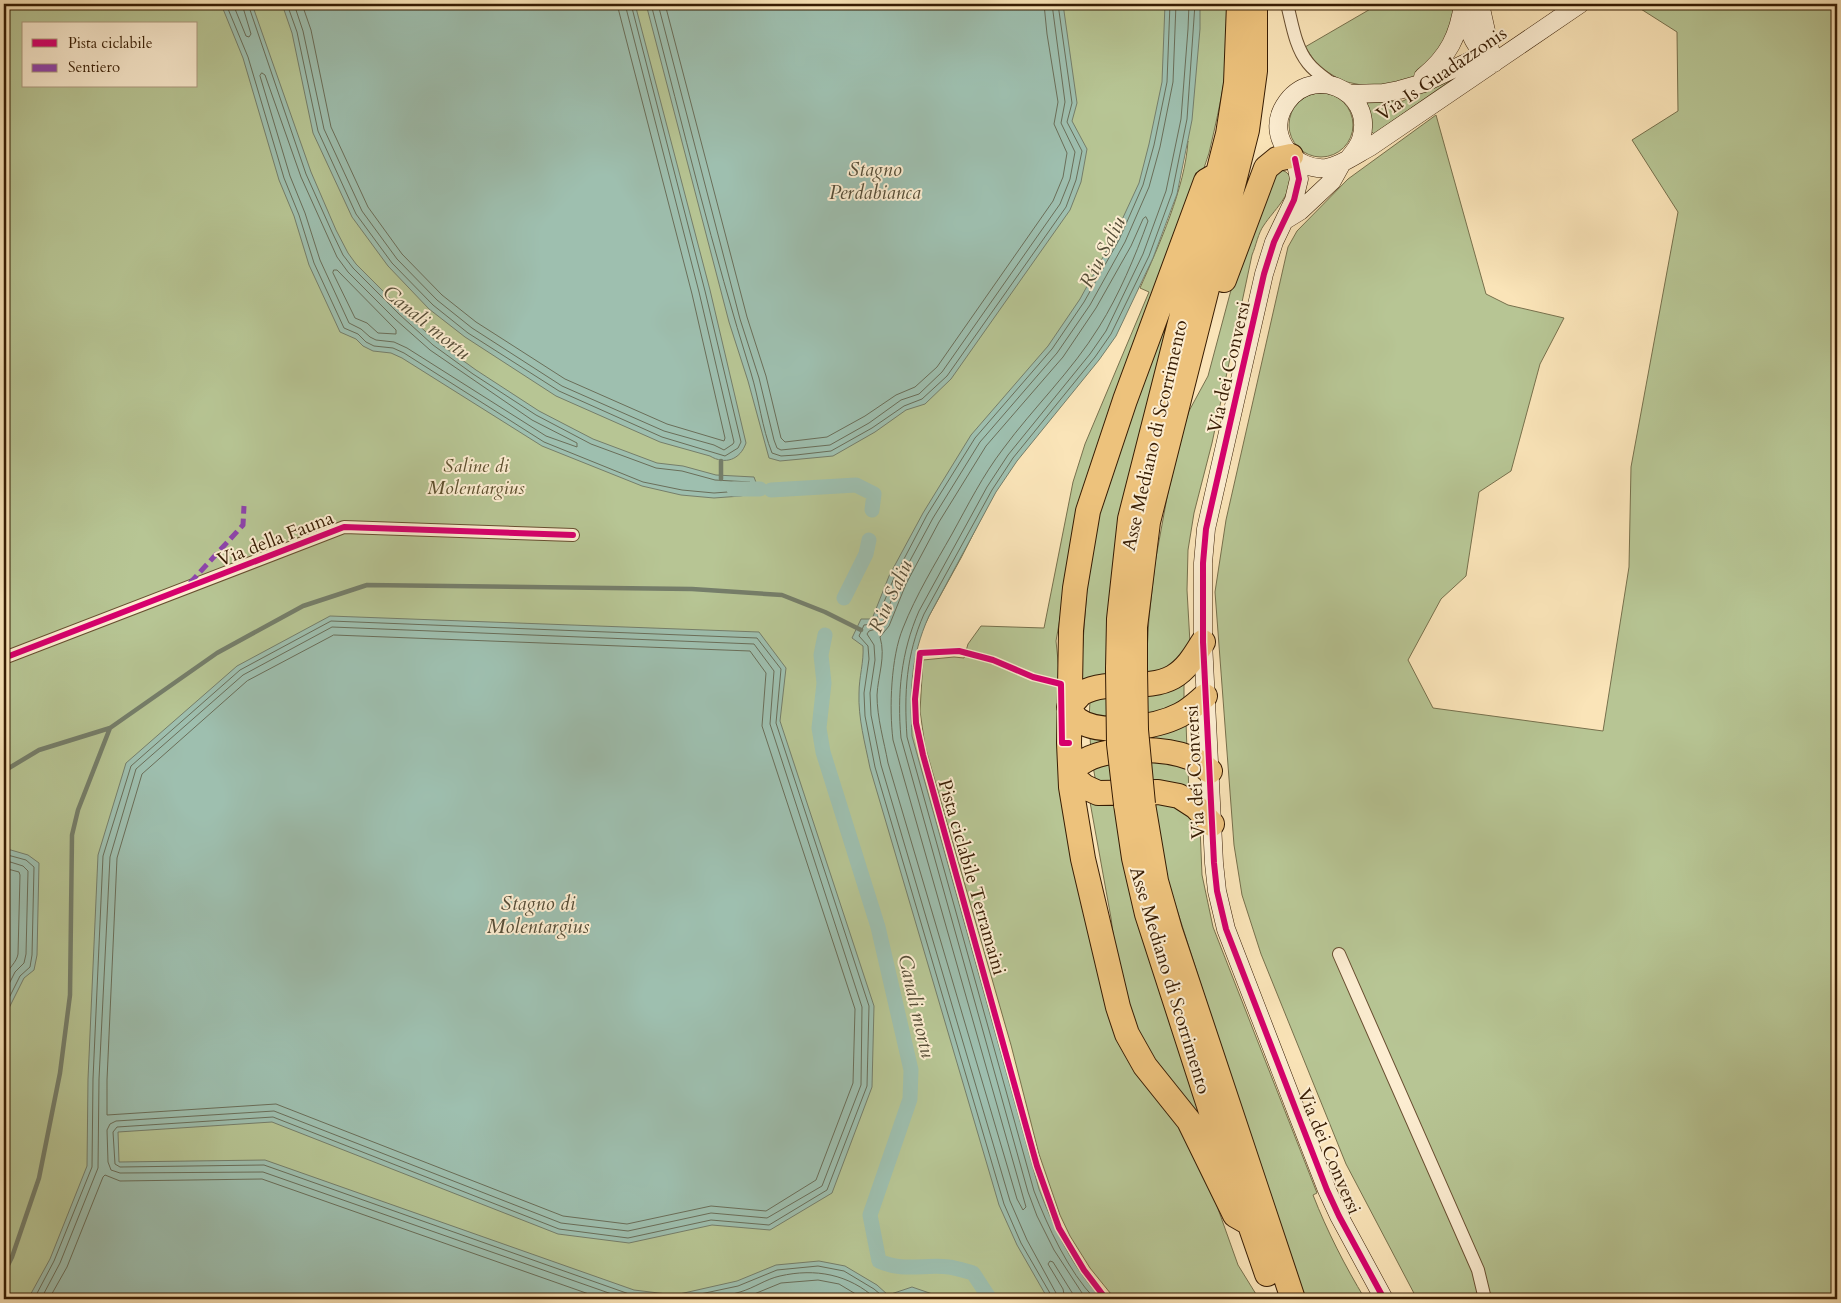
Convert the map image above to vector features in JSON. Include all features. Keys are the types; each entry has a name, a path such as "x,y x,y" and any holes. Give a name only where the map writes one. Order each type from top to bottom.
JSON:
{"highway":[{"name":"Asse Mediano di Scorrimento","path":"1127,669 1119,619 1130,519 1228,134 1236,90 1239,4"},
{"name":"Asse Mediano di Scorrimento","path":"1255,4 1255,71 1247,130 1148,522 1135,627 1127,669 1119,744 1170,930 1293,1299"},
{"path":"1202,313 1217,300 1235,245 1266,168 1277,159 1293,157"},
{"path":"1218,174 1206,181 1125,400 1088,512 1075,588 1071,630 1069,707 1071,775 1083,859 1118,1007 1127,1034 1145,1066 1189,1121 1234,1215 1248,1223"},
{"path":"1069,707 1082,693 1103,687 1160,683 1175,676 1190,661 1202,642"},
{"path":"1069,707 1076,719 1095,727 1114,729 1154,724 1179,716 1205,696"},
{"path":"1071,775 1080,763 1104,753 1151,750 1193,758 1210,772"},
{"path":"1071,775 1085,786 1098,792 1158,792 1178,796 1196,807 1212,824"},
{"name":"Asse Mediano di Scorrimento","path":"1134,804 1134,858 1147,914 1248,1223 1276,1299"}],"street":[{"path":"1288,4 1296,38 1303,56 1309,64 1342,90 1360,110 1363,130 1359,145 1345,160 1325,168 1314,168 1302,164 1293,157 1282,142 1279,126 1280,114 1288,100 1302,88 1320,84 1342,90"},
{"name":"Via Is Guadazzonis","path":"1345,160 1370,147 1580,4"},
{"path":"1469,5 1494,63"},
{"path":"1399,90 1422,78 1446,55 1469,5"},
{"path":"1399,90 1424,82 1472,60 1494,63"},
{"name":"Via Is Guadazzonis","path":"1342,90 1383,93 1399,90"},
{"path":"1332,181 1370,147"},
{"path":"1286,219 1294,200 1299,179 1293,157"},
{"name":"Via dei Conversi","path":"1345,160 1332,181 1300,211 1286,219 1274,242 1264,274 1206,529 1203,563 1202,642 1217,891 1226,929 1327,1190 1358,1253 1384,1299"},
{"name":"Via della Fauna","path":"4,658 344,527 572,535"},
{"path":"1339,954 1478,1270 1485,1299"}],"green space":[{"name":"Saline di Molentargius","path":"4,4 1231,4 1231,23 1224,79 1209,153 1067,578 1056,641 1083,904 1168,1106 1206,1175 1238,1265 1259,1299 1115,1299 1090,1268 1070,1236 1060,1215 1039,1154 1011,1045 925,746 920,711 923,660 964,658 968,644 981,626 1044,628 1073,482 1085,444 1149,292 1140,288 1177,197 1186,159 1188,141 1007,468 929,616 920,635 910,671 909,707 912,724 1050,1207 1072,1254 1107,1299 4,1299"},
{"path":"1379,4 1457,4 1451,34 1416,76 1390,87 1366,86 1342,81 1318,66 1305,47"},
{"path":"1633,4 1837,4 1837,1299 1417,1299 1346,1164 1261,954 1242,895 1234,845 1215,592 1226,520 1288,247 1297,231 1348,179 1436,115 1486,294 1508,305 1564,318 1540,364 1511,471 1479,492 1466,576 1441,599 1408,660 1433,708 1603,731 1629,567 1631,467 1678,212 1632,140 1678,111 1677,32"},
{"path":"1467,69 1374,134 1371,131 1366,103 1403,101"},
{"path":"1315,93 1327,93 1344,102 1351,113 1353,125 1351,137 1344,148 1327,157 1315,157 1303,152 1294,143 1289,131 1289,119 1294,107 1303,98"},
{"path":"1281,170 1291,177 1290,184 1285,197 1262,228 1252,255 1212,443 1194,513 1188,550 1187,590 1190,643 1171,674 1080,683 1087,588 1102,492 1181,280 1129,483 1146,669 1155,563 1168,492 1185,424 1189,411 1208,376 1235,275 1276,174"},
{"path":"1184,682 1184,704 1176,712 1089,720 1090,701"},
{"path":"1186,722 1187,750 1091,751 1090,737"},
{"path":"1152,757 1188,767 1189,795 1097,789 1093,766"},
{"path":"1153,800 1176,804 1200,827 1202,875 1213,927 1317,1193 1313,1195 1318,1208 1350,1274 1365,1299 1305,1299 1259,1166 1171,891 1163,863"},
{"path":"1090,802 1116,802 1206,1130 1140,1044 1119,978 1111,918"}],"water":[{"path":"221,4 252,4 311,172 336,230 356,264 403,311 436,341 476,370 539,411 593,439 657,463 683,466 716,475 754,477 757,485 753,493 714,498 681,495 642,486 542,446 402,358 391,353 373,351 363,346 356,339 340,332 309,265 294,216 279,180 243,58"},
{"path":"282,4 635,4 710,290 746,443 740,453 731,459 721,460 660,442 556,396 465,337 429,309 388,266 352,217 313,133 292,33"},
{"name":"Stagno Perdabianca","path":"646,4 1063,4 1077,103 1072,121 1087,149 1081,182 1070,210 951,379 925,404 906,410 875,432 833,456 780,461 769,458 748,381 729,322"},
{"name":"Riu Saliu","path":"1165,4 1200,4 1200,29 1192,120 1177,194 1153,258 1116,336 1099,360 1017,461 996,492 929,616 918,646 911,689 912,736 1039,1189 1051,1218 1073,1261 1102,1299 1048,1299 1017,1245 999,1205 870,768 862,730 859,702 863,646 852,638 861,619 872,619 889,576 923,513 971,435 1048,346 1080,299 1114,237 1139,183 1149,144 1162,82"},
{"name":"Stagno di Molentargius","path":"330,616 759,632 786,668 780,721 874,1006 872,1087 832,1193 770,1230 712,1225 629,1243 558,1234 272,1122 118,1132 119,1162 265,1160 634,1290 675,1295 737,1281 776,1265 819,1261 845,1266 877,1285 888,1295 912,1287 947,1299 28,1299 50,1259 87,1166 88,1079 98,855 126,763 237,666"},
{"path":"4,848 28,855 39,863 37,955 34,970 24,978 4,1018"}],"waterway":[{"path":"721,461 721,479"},
{"name":"Canali mortu","path":"771,490 856,485 874,494 872,510"},
{"name":"Canali mortu","path":"734,489 760,489"},
{"name":"Canali mortu","path":"844,598 866,554 869,540"},
{"name":"Riu Saliu","path":"4,771 39,750 110,728 217,653 303,606 367,585 692,589 782,595 825,612 861,630"},
{"name":"Canali mortu","path":"825,635 821,655 824,683 819,728 823,752 878,927 911,1070 910,1099 870,1215 879,1261 905,1267 949,1267 973,1273 990,1299"},
{"path":"4,1273 12,1257 39,1178 60,1073 70,995 72,835 78,810 110,728"}],"marked path":[{"path":"190,583 243,525 244,506"}],"cycle path":[{"path":"1295,159 1299,179 1294,200 1274,242 1264,274 1206,529 1203,563 1203,642 1214,863 1217,891 1226,929 1327,1190 1384,1299"},
{"path":"4,658 344,527 573,535"},
{"name":"Pista ciclabile Terramaini","path":"1069,743 1062,743 1061,684 1033,677 993,660 959,651 920,653 915,699 916,723 923,755 1037,1166 1059,1228 1084,1270 1106,1299"}]}
